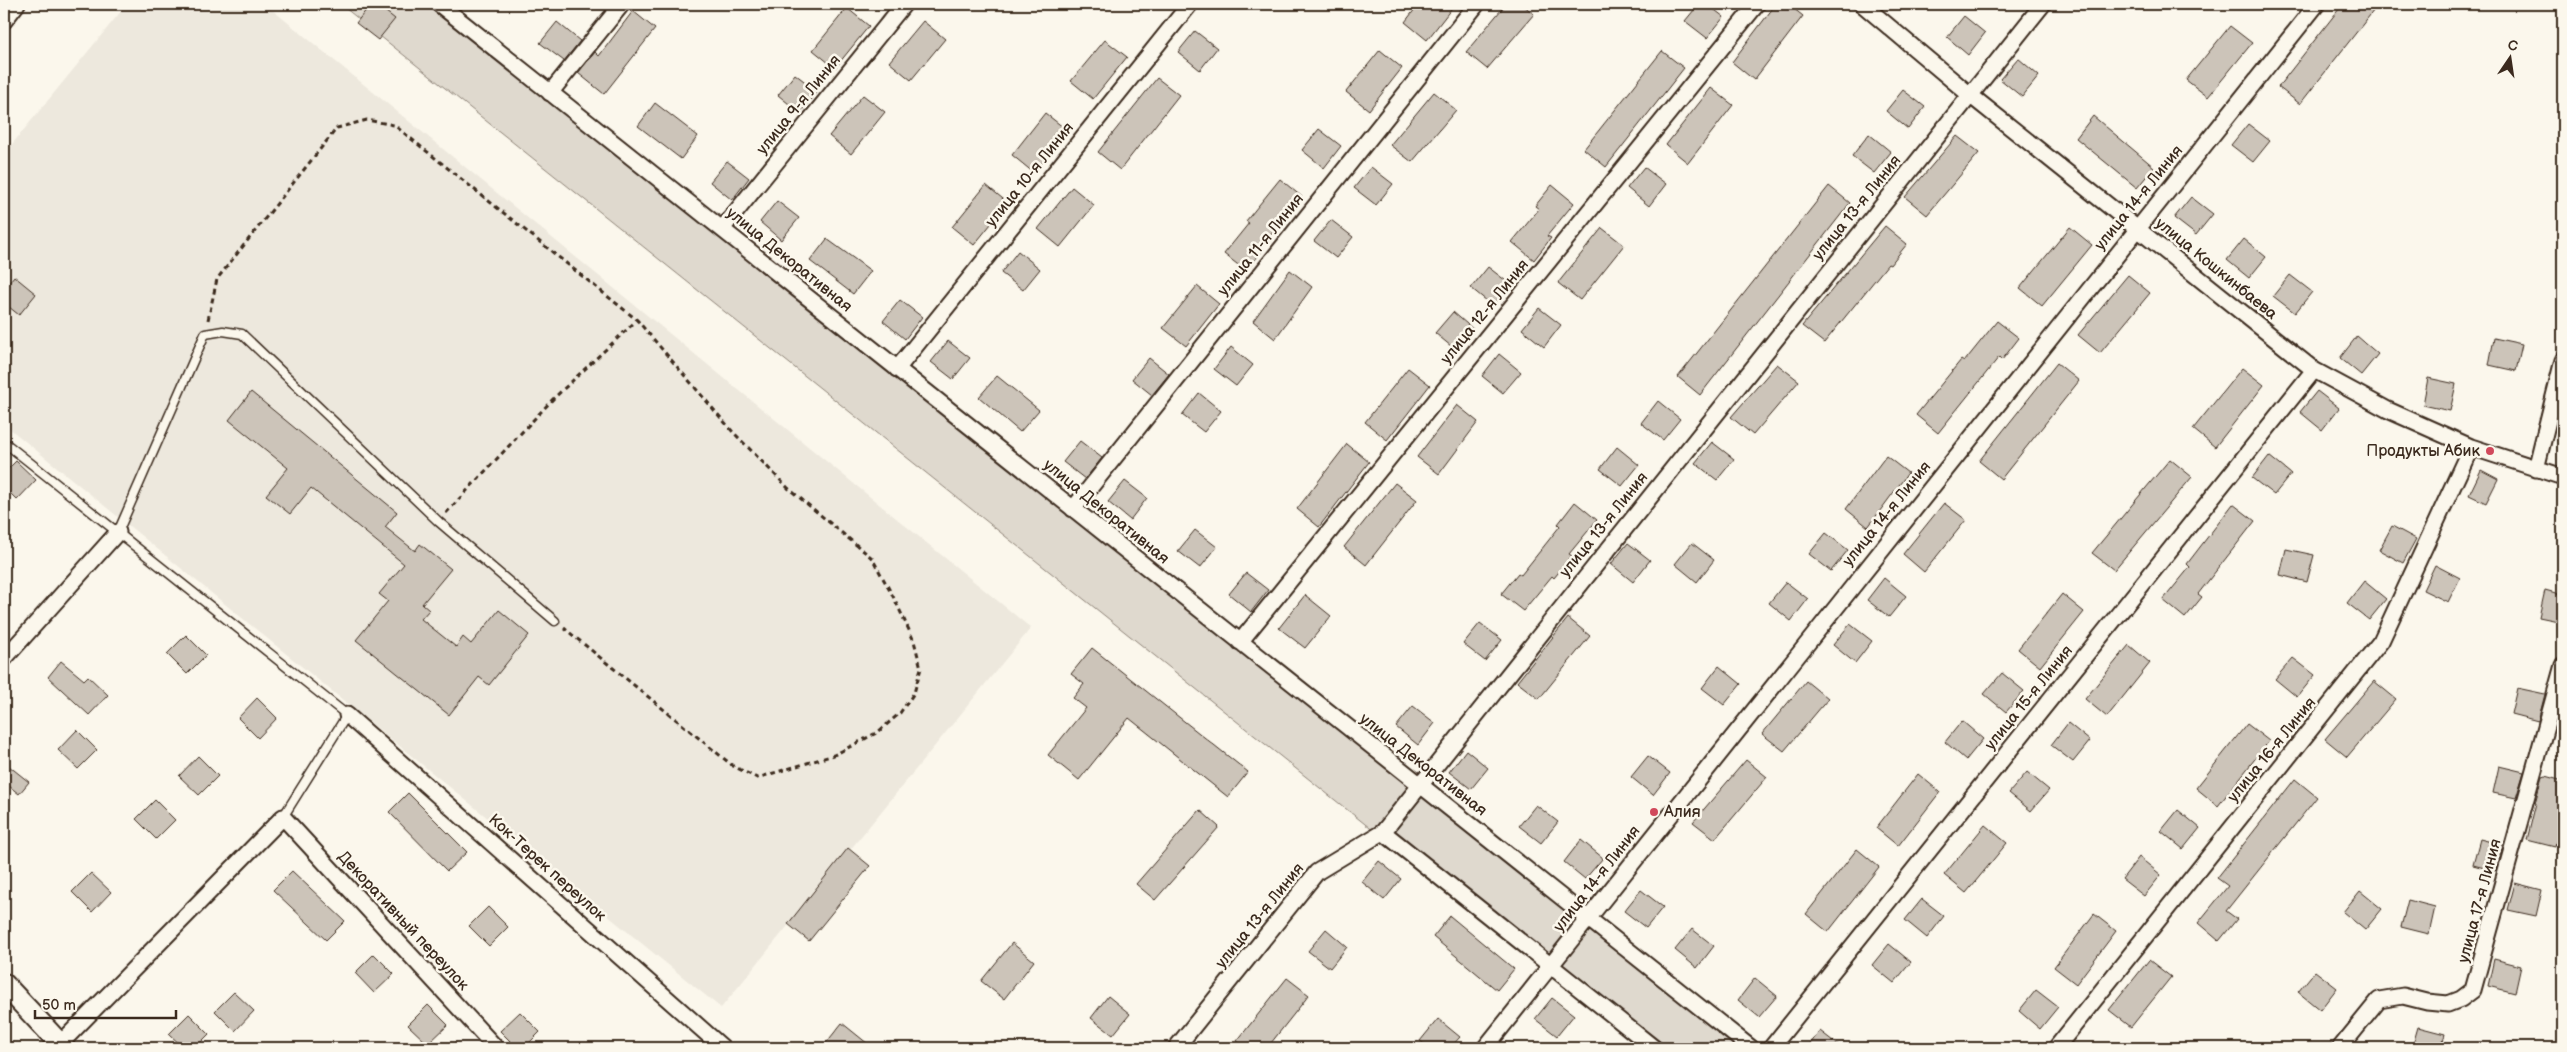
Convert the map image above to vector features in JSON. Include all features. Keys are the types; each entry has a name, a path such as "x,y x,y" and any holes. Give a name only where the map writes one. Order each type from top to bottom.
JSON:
{"street":[{"path":"4,21 17,4"},
{"name":"улица Декоративная","path":"439,4 1751,1048"},
{"path":"550,92 622,4"},
{"name":"улица 9-я Линия","path":"722,229 904,4"},
{"name":"улица 10-я Линия","path":"897,369 1190,4"},
{"name":"улица 11-я Линия","path":"1073,508 1477,4"},
{"name":"улица 12-я Линия","path":"1240,642 1757,4"},
{"name":"улица Кошкинбаева","path":"1862,4 1970,95 2314,370 2388,410 2471,447 2563,477"},
{"name":"улица 13-я Линия","path":"1176,1048 1317,872 1383,832 2043,4"},
{"name":"улица 14-я Линия","path":"1485,1048 2317,4"},
{"path":"2536,469 2563,360"},
{"name":"улица 15-я Линия","path":"1771,1048 2314,370"},
{"name":"улица 16-я Линия","path":"2056,1048 2381,641 2471,447"},
{"path":"4,659 118,532"},
{"name":"улица 17-я Линия","path":"2340,1048 2378,1000 2403,996 2448,1004 2462,999 2474,990 2563,665"},
{"name":"Кок-Терек переулок","path":"347,715 723,1048"},
{"path":"7,995 62,1046 283,817"},
{"name":"Декоративный переулок","path":"283,817 496,1048"},
{"path":"1383,832 1654,1048"}],"lane":[{"path":"118,532 205,334 222,331 242,334 439,522 556,621"},
{"path":"4,442 347,715 283,817"}],"path":[{"path":"205,334 218,279 337,128 367,120 394,125 637,320 733,432 788,488 872,558 895,600 914,641 921,668 914,693 900,713 878,732 834,755 757,778 733,766 556,621"},
{"path":"439,522 553,399 637,320"}],"shaded area":[{"path":"127,4 265,4 1031,628 721,1008 4,424 4,154"},
{"path":"340,4 426,4 1740,1048 1645,1048"}],"building":[{"path":"371,4 376,4 395,19 378,40 356,23"},
{"path":"1419,4 1455,4 1427,40 1405,22"},
{"path":"1506,4 1522,4 1534,14 1487,69 1466,52"},
{"path":"1699,4 1707,4 1724,17 1707,38 1685,21"},
{"path":"1776,4 1788,4 1803,16 1754,80 1732,62"},
{"path":"2343,4 2366,4 2374,10 2300,104 2278,87"},
{"path":"847,8 869,26 835,68 813,50"},
{"path":"633,11 655,29 604,94 578,73 595,52 599,56"},
{"path":"1964,16 1985,33 1968,55 1947,37"},
{"path":"923,21 945,39 911,80 889,62"},
{"path":"557,22 580,41 564,61 540,43"},
{"path":"2230,26 2252,43 2208,97 2186,80"},
{"path":"1195,31 1217,48 1200,70 1178,52"},
{"path":"1105,40 1127,57 1093,99 1071,81"},
{"path":"1380,50 1402,68 1369,110 1346,92"},
{"path":"1662,51 1684,68 1606,167 1584,149"},
{"path":"2018,58 2039,76 2022,97 2000,79"},
{"path":"795,74 817,91 800,113 778,95"},
{"path":"1157,78 1179,95 1120,170 1098,152"},
{"path":"1711,88 1733,105 1688,163 1666,145"},
{"path":"1903,90 1925,107 1908,129 1886,111"},
{"path":"1434,92 1456,110 1412,162 1390,145"},
{"path":"863,95 885,112 851,154 829,136"},
{"path":"655,103 698,136 681,159 638,126"},
{"path":"1045,113 1068,131 1034,173 1012,155"},
{"path":"2093,116 2154,167 2137,188 2076,138"},
{"path":"2248,124 2270,141 2253,162 2231,145"},
{"path":"1319,129 1341,146 1324,168 1302,150"},
{"path":"1869,134 1891,152 1874,173 1852,156"},
{"path":"1957,136 1979,153 1927,215 1905,197"},
{"path":"727,161 749,178 732,200 710,182"},
{"path":"1371,167 1393,184 1376,205 1354,188"},
{"path":"1644,167 1666,184 1649,206 1627,188"},
{"path":"1280,179 1302,197 1260,248 1263,250 1246,271 1224,254 1249,223 1246,221"},
{"path":"986,185 1008,203 974,245 952,227"},
{"path":"1552,185 1574,203 1547,236 1551,238 1534,260 1512,242 1539,209 1535,206"},
{"path":"1829,186 1850,203 1700,395 1678,377"},
{"path":"1072,187 1094,205 1060,247 1038,229"},
{"path":"2191,197 2213,214 2196,235 2174,218"},
{"path":"777,201 799,218 781,240 760,222"},
{"path":"1331,220 1353,237 1336,258 1314,241"},
{"path":"1885,226 1907,244 1890,265 1888,264 1824,343 1802,326"},
{"path":"2070,227 2092,245 2042,306 2020,288"},
{"path":"1602,228 1624,245 1580,300 1558,283"},
{"path":"827,239 871,271 853,294 810,261"},
{"path":"2244,239 2266,257 2249,278 2227,260"},
{"path":"1018,251 1040,269 1023,290 1001,273"},
{"path":"1488,267 1510,284 1493,306 1471,288"},
{"path":"1290,270 1312,287 1275,339 1253,321"},
{"path":"2128,275 2150,293 2100,353 2078,335"},
{"path":"2290,275 2312,292 2295,313 2273,296"},
{"path":"14,276 36,294 19,315 4,303 4,289"},
{"path":"1197,286 1219,304 1186,346 1163,328"},
{"path":"900,300 922,317 905,339 883,321"},
{"path":"1539,308 1561,325 1544,347 1522,329"},
{"path":"1453,312 1474,330 1457,351 1435,333"},
{"path":"1997,321 2019,338 2002,360 1999,357 1938,433 1916,415 1961,360 1964,362"},
{"path":"2357,336 2378,354 2361,375 2340,358"},
{"path":"2494,338 2522,344 2516,371 2489,365"},
{"path":"948,341 970,358 953,379 931,362"},
{"path":"1231,347 1253,365 1236,386 1214,369"},
{"path":"1499,354 1521,372 1503,393 1482,376"},
{"path":"1149,358 1169,374 1152,395 1132,379"},
{"path":"2057,363 2079,381 2001,479 1979,461"},
{"path":"1777,364 1799,381 1753,435 1731,417"},
{"path":"1408,368 1430,385 1387,440 1365,422"},
{"path":"2242,368 2264,385 2215,447 2193,429"},
{"path":"997,376 1039,410 1020,432 979,397"},
{"path":"2428,378 2456,384 2450,411 2423,405"},
{"path":"2317,391 2339,408 2322,430 2300,412"},
{"path":"251,392 397,512 385,527 415,551 420,544 451,569 422,604 429,610 421,619 456,647 463,637 471,644 499,610 529,635 489,685 479,677 449,715 356,640 388,601 379,594 404,564 311,488 290,514 266,495 288,468 229,420"},
{"path":"1199,393 1221,411 1204,432 1182,415"},
{"path":"1658,401 1680,419 1663,440 1641,423"},
{"path":"1457,405 1478,422 1439,474 1417,457"},
{"path":"1080,441 1102,458 1085,479 1063,462"},
{"path":"1712,442 1734,459 1717,480 1695,463"},
{"path":"1347,444 1369,462 1319,527 1297,509"},
{"path":"1617,447 1639,465 1622,486 1600,469"},
{"path":"1886,456 1908,473 1868,527 1846,509"},
{"path":"2269,456 2291,474 2274,495 2252,478"},
{"path":"2170,459 2192,477 2114,570 2092,553"},
{"path":"16,461 36,480 17,500 4,487 4,473"},
{"path":"2481,470 2498,479 2486,503 2469,495"},
{"path":"1125,481 1147,498 1130,520 1108,502"},
{"path":"1395,483 1417,500 1366,565 1344,547"},
{"path":"1575,502 1597,520 1569,554 1572,556 1554,578 1552,576 1523,611 1501,594 1518,573 1521,575 1560,526 1558,524"},
{"path":"1944,503 1966,520 1924,572 1903,554"},
{"path":"2233,504 2255,521 2198,594 2202,597 2185,618 2163,600 2190,567 2187,564"},
{"path":"2392,526 2416,539 2403,563 2379,550"},
{"path":"1195,530 1217,547 1200,568 1178,551"},
{"path":"1826,533 1848,550 1831,571 1809,554"},
{"path":"1628,543 1650,560 1633,582 1611,564"},
{"path":"1692,543 1714,560 1697,582 1675,564"},
{"path":"2286,549 2314,555 2307,582 2280,575"},
{"path":"2435,565 2460,578 2448,602 2423,590"},
{"path":"1246,573 1268,590 1251,612 1229,594"},
{"path":"1884,578 1906,596 1889,617 1867,600"},
{"path":"2364,581 2386,599 2369,620 2347,603"},
{"path":"1786,582 1808,599 1791,621 1769,603"},
{"path":"2545,590 2563,595 2563,622 2539,617"},
{"path":"2062,594 2084,612 2040,667 2018,649"},
{"path":"1305,595 1331,616 1305,648 1279,628"},
{"path":"1568,618 1590,636 1539,699 1517,682"},
{"path":"1480,623 1502,640 1485,661 1463,644"},
{"path":"1850,624 1872,641 1855,663 1833,645"},
{"path":"186,635 206,655 187,674 167,654"},
{"path":"2129,645 2150,663 2107,717 2085,699"},
{"path":"1092,648 1248,772 1228,797 1129,718 1079,780 1048,755 1086,708 1073,698 1084,684 1071,674"},
{"path":"2293,658 2315,675 2297,697 2275,679"},
{"path":"61,661 84,680 88,676 108,695 89,715 48,677"},
{"path":"1719,666 1741,684 1724,705 1702,688"},
{"path":"2002,673 2024,691 2006,712 1984,694"},
{"path":"1806,681 1828,699 1784,751 1762,734"},
{"path":"2374,681 2396,699 2347,757 2325,739"},
{"path":"2517,688 2545,694 2538,721 2511,714"},
{"path":"257,698 277,718 258,738 238,718"},
{"path":"1413,706 1435,723 1418,745 1396,727"},
{"path":"1962,721 1983,739 1966,760 1945,742"},
{"path":"2068,723 2090,741 2073,762 2051,745"},
{"path":"2247,724 2269,741 2218,806 2196,788"},
{"path":"77,730 97,750 78,769 58,750"},
{"path":"1466,750 1488,768 1471,789 1449,772"},
{"path":"198,756 218,776 199,795 179,776"},
{"path":"1648,756 1670,773 1653,795 1631,777"},
{"path":"1746,760 1767,777 1715,839 1693,822"},
{"path":"4,762 29,782 19,794 4,782"},
{"path":"2499,766 2524,772 2516,798 2493,793"},
{"path":"2027,772 2049,790 2031,811 2009,793"},
{"path":"1918,774 1940,792 1898,846 1876,828"},
{"path":"2545,776 2563,781 2563,812 2555,847 2527,840 2542,777"},
{"path":"2295,779 2317,797 2226,911 2237,919 2219,941 2198,923 2228,886 2217,878"},
{"path":"408,793 467,852 447,871 389,812"},
{"path":"155,800 175,820 156,839 136,819"},
{"path":"1536,805 1558,822 1541,843 1519,826"},
{"path":"1200,810 1219,827 1155,900 1136,884"},
{"path":"2178,810 2200,828 2183,849 2161,831"},
{"path":"1985,825 2007,843 1966,893 1944,875"},
{"path":"2480,839 2503,845 2496,871 2473,865"},
{"path":"1581,840 1603,858 1585,879 1564,862"},
{"path":"848,848 870,866 809,941 788,924"},
{"path":"1857,849 1879,867 1828,932 1806,914"},
{"path":"2139,857 2161,875 2144,896 2122,879"},
{"path":"1379,861 1401,879 1384,900 1362,882"},
{"path":"292,871 345,921 326,940 273,890"},
{"path":"91,873 111,892 92,912 72,892"},
{"path":"2515,883 2542,890 2536,916 2508,910"},
{"path":"1641,890 1663,907 1646,928 1624,911"},
{"path":"2360,891 2382,909 2365,930 2343,912"},
{"path":"1922,899 1944,916 1927,938 1905,920"},
{"path":"2408,900 2435,907 2429,934 2401,927"},
{"path":"488,907 508,927 489,946 469,926"},
{"path":"2094,914 2116,931 2076,984 2054,967"},
{"path":"1450,916 1514,969 1497,990 1433,937"},
{"path":"1326,929 1347,947 1330,968 1308,951"},
{"path":"1692,929 1714,946 1697,968 1675,950"},
{"path":"1012,943 1034,961 1004,999 981,981"},
{"path":"1889,944 1911,962 1894,983 1872,965"},
{"path":"374,954 394,974 374,993 355,973"},
{"path":"2494,959 2521,966 2515,993 2488,986"},
{"path":"2149,960 2171,977 2131,1027 2109,1010"},
{"path":"2315,971 2337,988 2320,1010 2298,992"},
{"path":"1287,978 1309,995 1267,1048 1247,1048 1237,1041"},
{"path":"1755,978 1777,996 1759,1017 1738,1000"},
{"path":"2036,990 2058,1007 2040,1029 2019,1011"},
{"path":"234,992 254,1011 235,1031 215,1011"},
{"path":"1108,996 1130,1014 1113,1035 1091,1018"},
{"path":"1552,998 1574,1015 1557,1036 1535,1019"},
{"path":"428,1005 448,1025 428,1044 408,1025"},
{"path":"520,1012 540,1032 524,1048 517,1048 500,1031"},
{"path":"189,1014 209,1034 195,1048 184,1048 169,1034"},
{"path":"1438,1019 1460,1037 1450,1048 1430,1048 1420,1041"},
{"path":"842,1023 873,1048 822,1048"},
{"path":"2418,1027 2445,1034 2441,1048 2412,1048"},
{"path":"1820,1031 1842,1048 1807,1048"}],"place":[{"name":"Продукты Абик","path":"2490,451"},
{"name":"Алия","path":"1654,812"}]}
